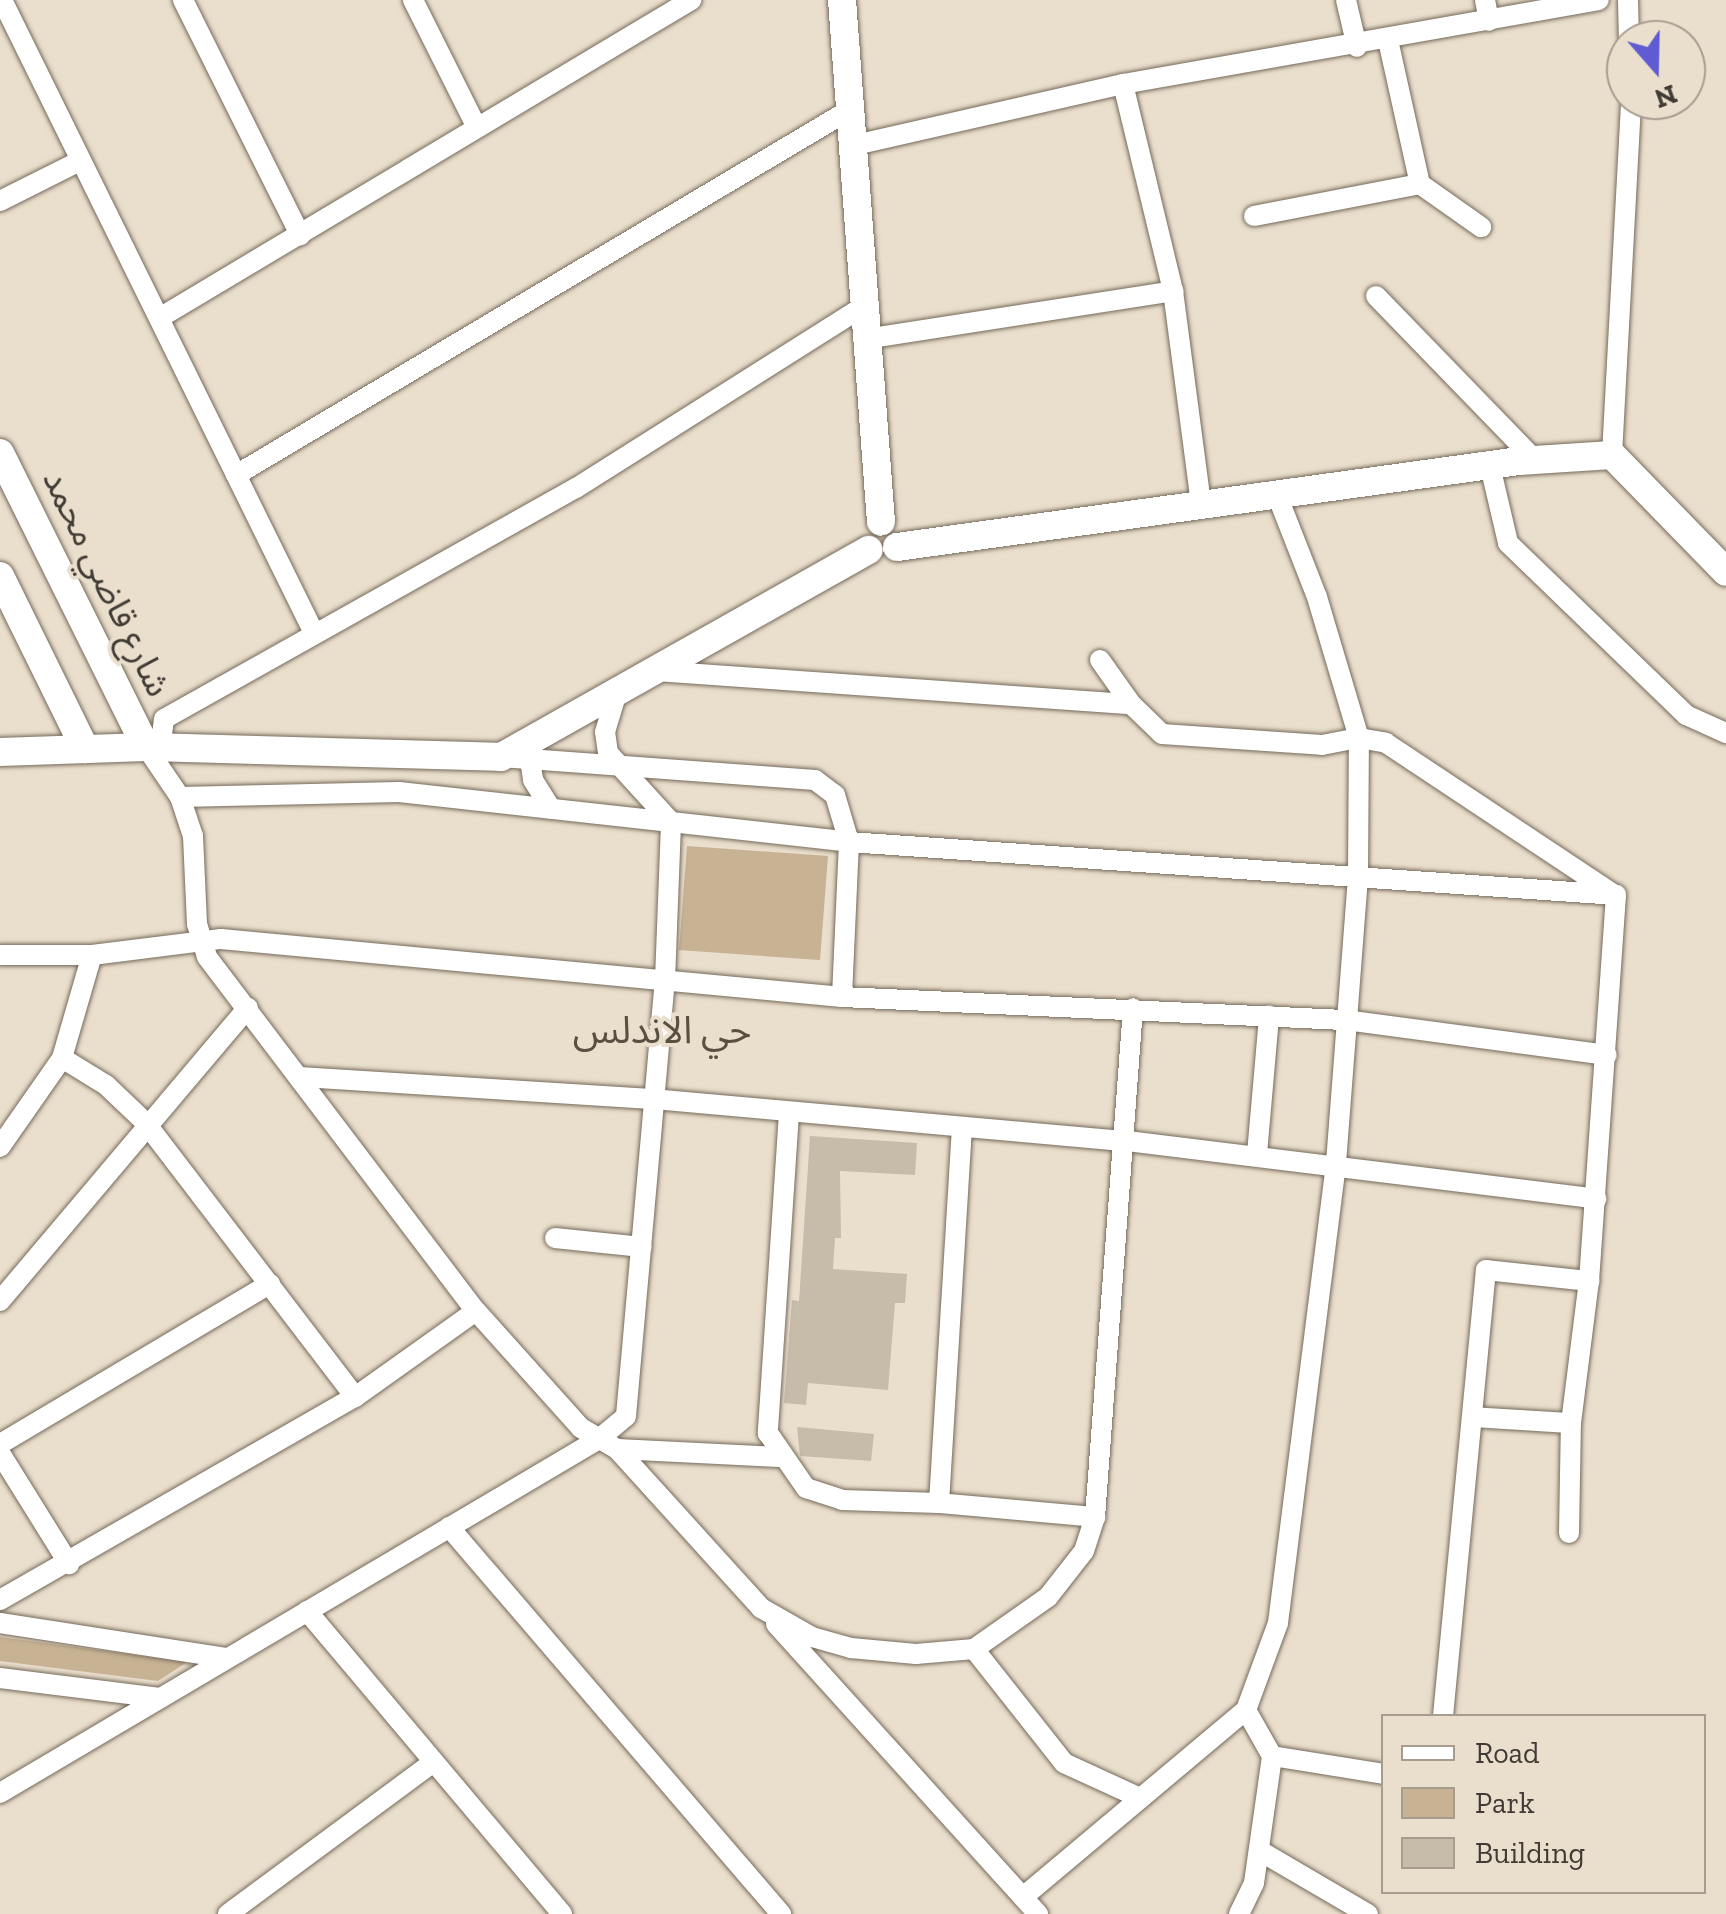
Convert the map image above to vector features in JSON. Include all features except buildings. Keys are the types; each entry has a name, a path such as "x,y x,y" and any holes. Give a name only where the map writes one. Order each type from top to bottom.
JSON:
{"main road":[{"path":"842,0 871,338 881,522"},
{"name":"شارع قاضي محمد","path":"0,453 153,748"},
{"path":"868,550 881,556 898,548 1202,505 1536,460 1612,455 1726,572"},
{"path":"881,522 895,527 898,548"},
{"path":"868,550 866,532 881,522"},
{"path":"0,752 153,748 516,758 617,692 868,550"},
{"path":"0,576 85,749"}],"street":[{"path":"2,0 314,633"},
{"path":"183,0 300,236"},
{"path":"413,0 477,128"},
{"path":"161,317 691,0"},
{"path":"1346,0 1357,46"},
{"path":"855,146 1122,84 1388,40 1487,10 1599,0"},
{"path":"1388,40 1420,184 1481,227"},
{"path":"1122,84 1173,291 1202,505"},
{"path":"236,475 850,110"},
{"path":"1612,455 1630,120"},
{"path":"0,201 80,161"},
{"path":"1254,216 1420,184"},
{"path":"871,338 1173,291"},
{"path":"1376,296 1536,460"},
{"path":"867,304 576,488 164,719 153,748 180,797 193,836 200,941 476,1311 568,1414 608,1444 761,1608 1038,1914"},
{"path":"1490,466 1508,543 1686,715 1726,733"},
{"path":"1023,1897 1246,1710 1278,1623 1336,1163 1358,874 1359,738 1323,615 1277,495"},
{"path":"1100,660 1131,704 1162,734 1322,745 1359,738 1386,743 1616,896"},
{"path":"654,671 1131,704"},
{"path":"0,1793 449,1527 608,1444 620,1424 631,1404 665,980 671,822 616,766 605,732 617,692"},
{"path":"516,758 815,780 836,795 849,842 842,997"},
{"path":"516,758 552,809"},
{"path":"180,797 398,792 849,842 1358,874 1616,896"},
{"path":"1569,1533 1571,1423 1589,1281 1616,896"},
{"path":"0,955 92,954 200,941 842,997 1346,1020 1606,1055"},
{"path":"0,1147 62,1058 92,954"},
{"path":"0,1301 145,1122 248,1008"},
{"path":"761,1608 812,1637 851,1648 916,1654 974,1649 1070,1573 1095,1518 1128,1141 1132,1008"},
{"path":"1256,1154 1269,1016"},
{"path":"62,1058 106,1085 145,1122 355,1398"},
{"path":"301,1078 653,1098 962,1129 1128,1141 1336,1163 1596,1199"},
{"path":"789,1113 766,1406 779,1457 823,1496 1095,1518"},
{"path":"939,1504 962,1129"},
{"path":"555,1238 642,1247"},
{"path":"1443,1714 1486,1270 1589,1281"},
{"path":"0,1444 270,1284"},
{"path":"0,1600 355,1398 476,1311"},
{"path":"1472,1418 1571,1423"},
{"path":"608,1444 779,1457"},
{"path":"0,1453 68,1564"},
{"path":"449,1527 781,1914"},
{"path":"307,1611 562,1914"},
{"path":"0,1623 227,1658"},
{"path":"974,1649 1064,1763 1140,1798"},
{"path":"0,1678 160,1698"},
{"path":"1239,1914 1251,1894 1260,1851 1272,1756 1246,1710"},
{"path":"1272,1756 1381,1774"},
{"path":"228,1914 432,1763"},
{"path":"1260,1851 1368,1914"}],"green space":[{"path":"687,846 828,856 820,960 679,950"},
{"path":"0,1637 187,1662 158,1681 0,1661"}],"district":[{"name":"حي الاندلس","path":"662,1031"}]}
